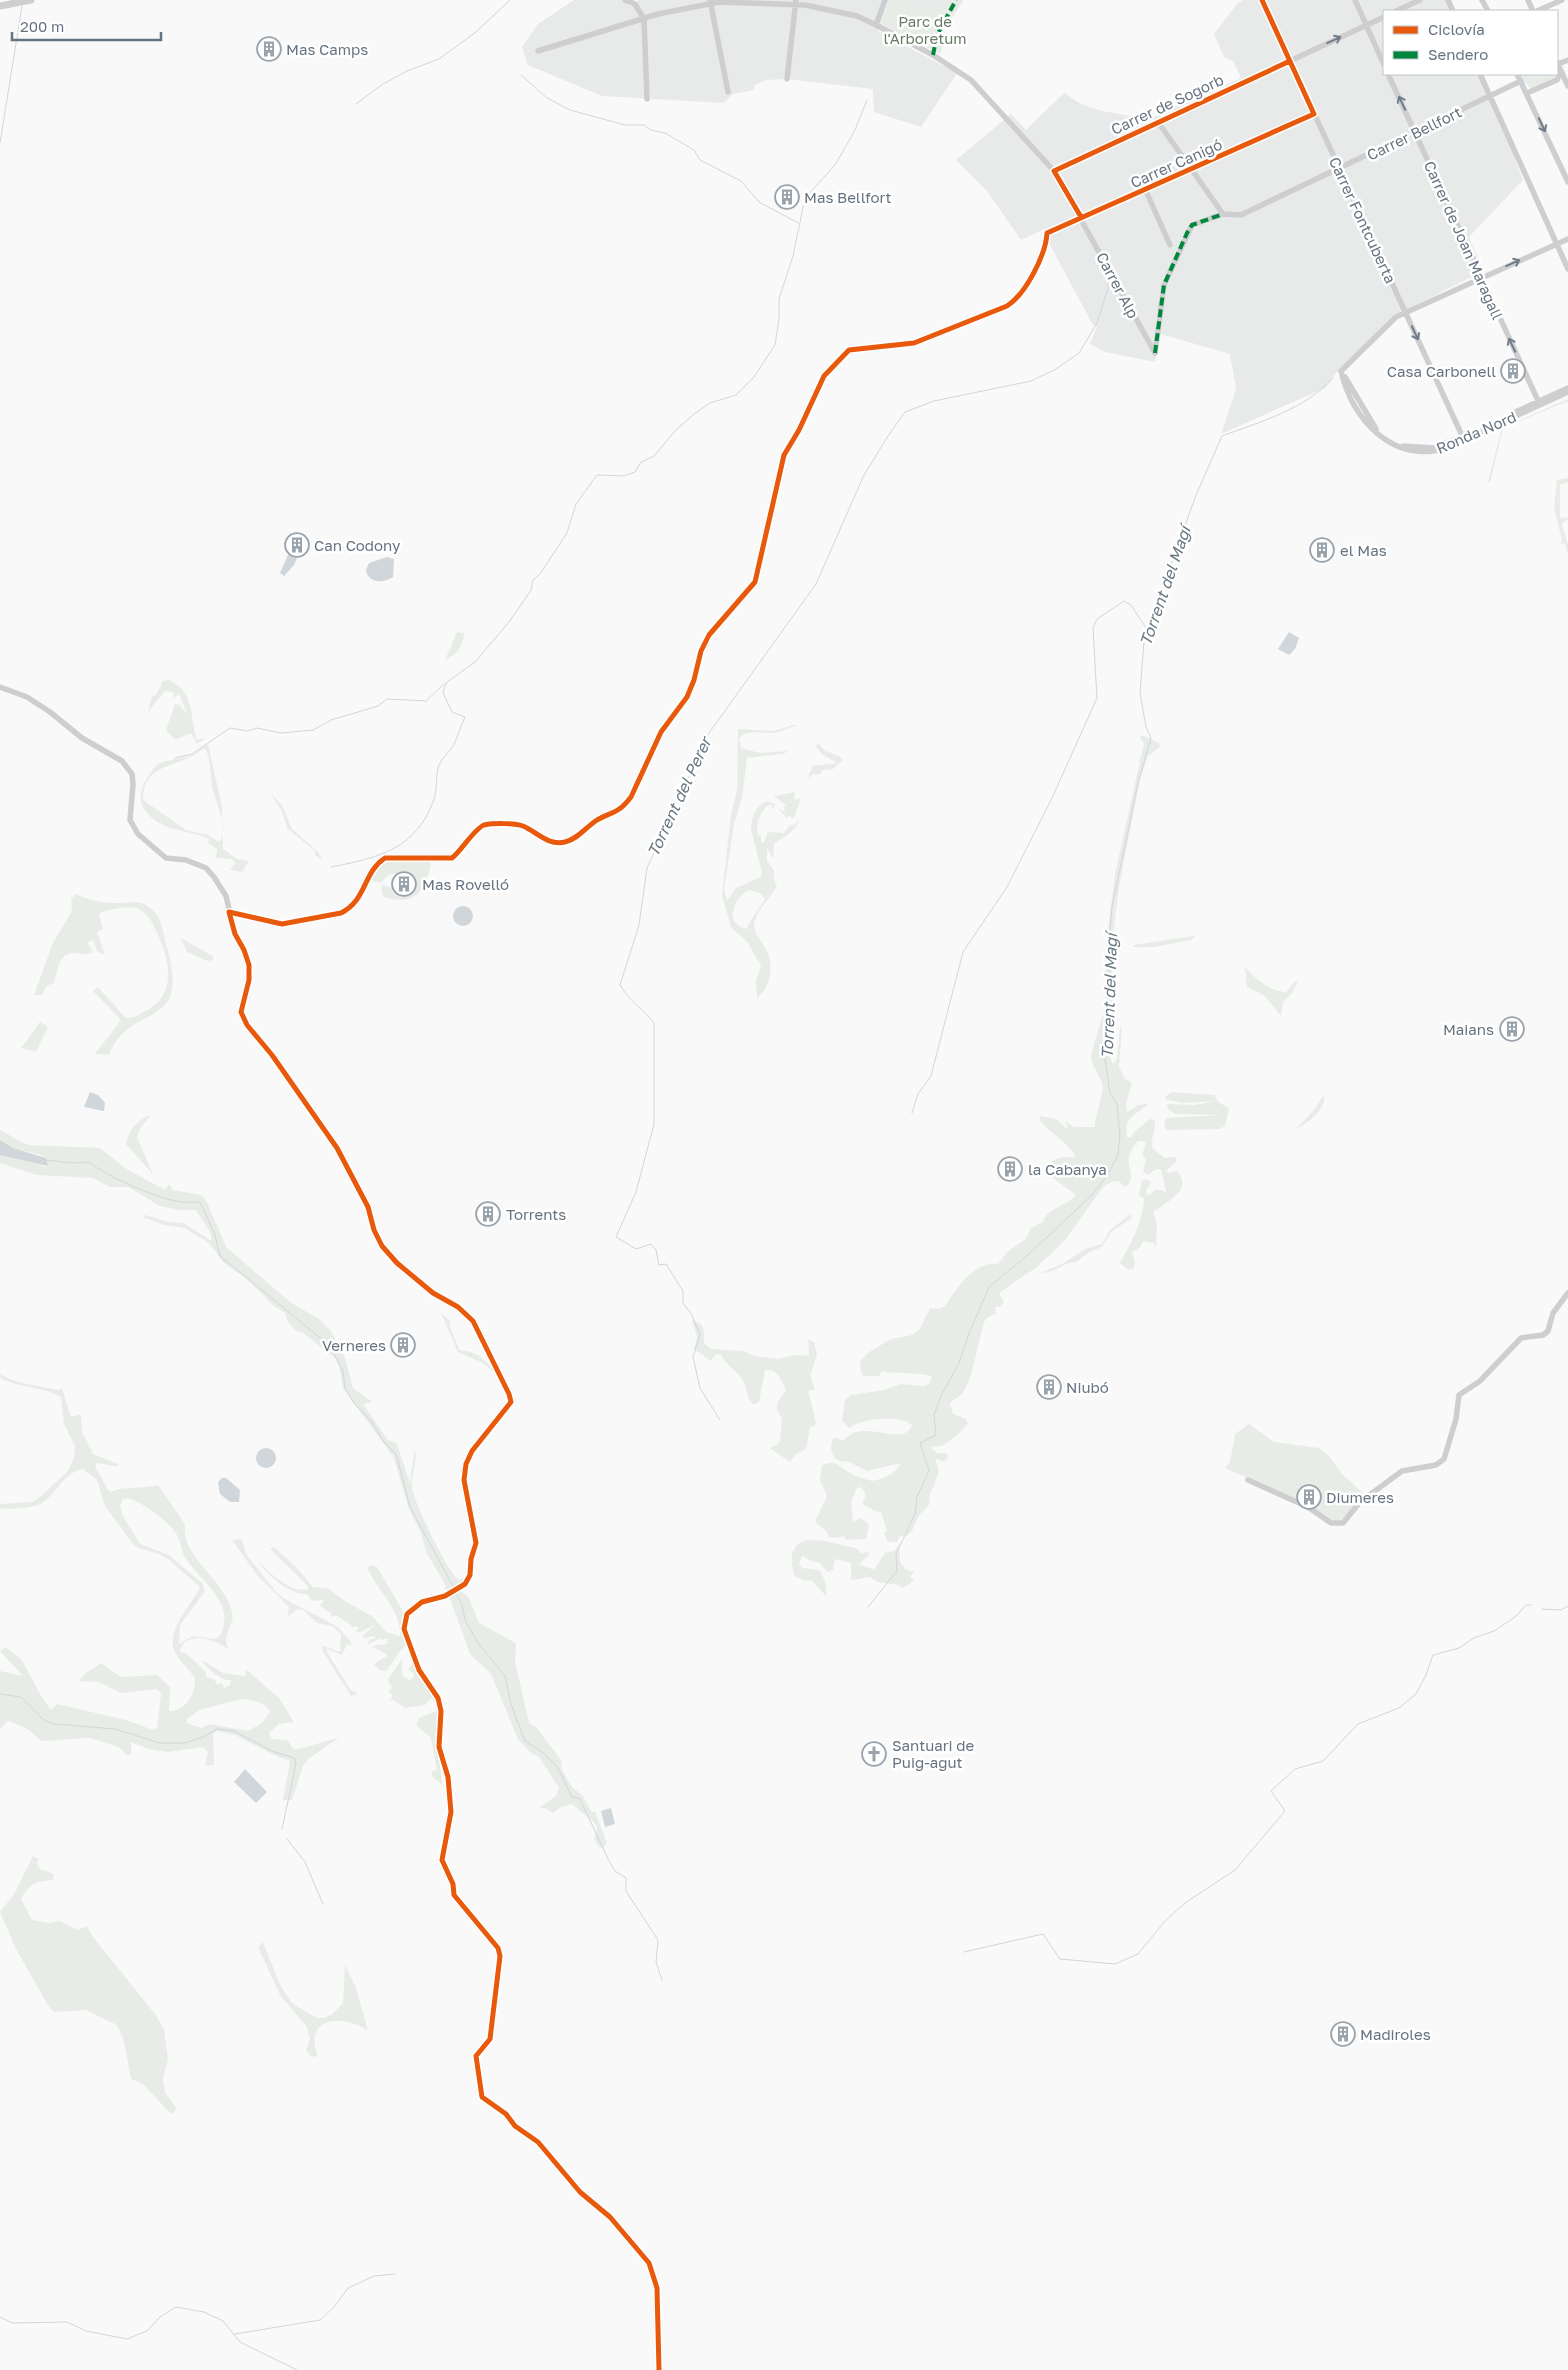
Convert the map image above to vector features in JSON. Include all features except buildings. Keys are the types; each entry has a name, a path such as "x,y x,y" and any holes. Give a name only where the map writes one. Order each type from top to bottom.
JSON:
{"street":[{"path":"0,6 31,0"},
{"path":"626,0 635,4 644,18 647,99"},
{"path":"876,25 885,0"},
{"name":"Carrer Fontcuberta","path":"1262,0 1463,438"},
{"path":"1355,0 1383,63"},
{"path":"1398,10 1420,0"},
{"path":"1537,10 1562,0"},
{"path":"711,2 728,92"},
{"name":"Carrer Alp","path":"538,51 644,18 711,2 796,2 857,16 876,25 933,55 971,80 1054,170 1155,353"},
{"path":"787,79 796,2"},
{"name":"Carrer de Sogorb","path":"1054,170 1383,17"},
{"path":"1558,65 1568,86"},
{"path":"1526,93 1557,80 1561,72"},
{"name":"Carrer de Joan Maragall","path":"1388,75 1538,403"},
{"path":"1480,75 1568,269"},
{"path":"1518,75 1568,182"},
{"name":"Carrer Bellfort","path":"1155,353 1164,285 1192,225 1223,214 1241,215 1416,133 1521,81"},
{"name":"Carrer Canigó","path":"1047,233 1146,191 1314,114"},
{"path":"1158,122 1223,214"},
{"path":"1146,191 1170,245"},
{"path":"1405,312 1568,239"},
{"name":"Ronda Nord","path":"1405,312 1396,317 1341,371 1374,427 1392,442 1408,447 1440,446 1463,438 1568,388"},
{"name":"Ronda Nord","path":"1538,403 1568,392"},
{"path":"0,687 27,697 50,712 82,738 122,762 132,774 134,784 130,820 138,834 166,858 186,860 206,868 214,877 226,896 235,934 244,950 249,965 249,980 241,1012 247,1025 272,1054 337,1148 368,1207 374,1230 382,1246 397,1264 432,1294 458,1307 473,1321 509,1394 511,1402 472,1451 466,1464 464,1480 476,1543 471,1559 470,1575 465,1584 445,1596 422,1602 407,1614 404,1629 418,1670 438,1698 441,1711 439,1747 448,1777 451,1812 444,1845 444,1866 453,1884 454,1895 498,1948 500,1956 490,2040 476,2056 482,2097 506,2114 515,2126 538,2142 580,2192 610,2217 650,2263 657,2288 659,2370"},
{"path":"1248,1480 1308,1507 1330,1523 1343,1523 1360,1502 1402,1471 1436,1465 1444,1459 1456,1419 1459,1395 1480,1381 1521,1338 1543,1335 1548,1331 1554,1313 1568,1292"}],"shaded area":[{"path":"574,0 622,0 631,6 638,0 889,0 878,31 957,73 921,127 874,112 873,89 787,79 765,80 755,85 754,90 733,94 724,103 602,96 528,65 522,47 538,24"},
{"path":"896,0 940,0 931,14"},
{"path":"1243,0 1446,0 1451,10 1383,10 1383,75 1480,75 1518,155 1516,162 1523,180 1469,237 1483,271 1394,316 1335,374 1325,388 1221,434 1236,389 1230,354 1161,334 1155,362 1105,352 1090,344 1097,327 1093,325 1049,243 1044,229 1021,240 987,191 956,160 1011,114 1026,130 1064,93 1081,104 1102,111 1148,119 1241,78 1233,61 1224,57 1214,34 1237,4"},
{"path":"288,555 297,558 294,565 284,576 280,573"},
{"path":"387,557 394,559 393,577 381,581 370,578 366,570 369,563"},
{"path":"1289,632 1299,638 1295,649 1289,655 1278,649"},
{"path":"463,906 470,909 473,916 470,923 463,926 456,923 453,916 456,909"},
{"path":"90,1092 98,1095 105,1103 104,1111 84,1107"},
{"path":"0,1140 13,1148 46,1158 48,1166 0,1155"},
{"path":"266,1448 273,1451 276,1458 273,1465 266,1468 259,1465 256,1458 259,1451"},
{"path":"222,1478 226,1478 240,1490 239,1502 230,1502 220,1494 218,1482"},
{"path":"245,1769 267,1792 256,1803 234,1782"},
{"path":"611,1808 615,1824 605,1827 601,1811"}],"green space":[{"name":"Parc de l'Arboretum","path":"889,0 896,0 931,14 940,0 964,0 940,35 944,44 940,54 881,24"},
{"path":"1521,75 1557,75 1557,78 1531,89"},
{"path":"1568,399 1568,401 1503,428 1490,483 1488,481 1502,428"},
{"path":"1568,478 1568,482 1560,485 1560,518 1568,517 1568,520 1563,522 1562,525 1568,545 1568,555 1565,543 1560,544 1562,540 1554,508 1557,480"},
{"path":"457,632 464,633 461,646 453,656 445,660"},
{"path":"169,680 178,685 188,698 197,740 207,737 197,744 191,733 175,740 166,730 175,704 180,705 187,713 179,694 174,698 173,692 165,691 148,712 152,696 156,695 163,681"},
{"path":"793,725 800,727 794,726 773,733 753,732 739,738 741,748 760,753 788,751 783,754 747,758 742,798 734,824 724,890 727,901 736,888 761,877 762,873 751,829 753,816 763,803 767,801 775,804 773,809 771,804 764,809 758,822 758,835 761,836 761,841 764,843 768,832 784,833 790,825 794,825 799,820 792,831 774,843 773,859 767,848 767,861 774,870 774,881 777,886 757,915 754,925 756,934 770,959 771,966 766,987 757,998 756,981 761,966 748,943 731,927 722,895 731,815 737,791 738,729 774,731","holes":["750,890 761,894 765,899 748,925 748,929 740,927 733,917 736,903 742,895"]},
{"path":"1142,735 1159,743 1160,747 1148,756 1140,779 1119,887 1111,951 1115,1017 1109,1055 1113,1064 1117,1059 1120,1028 1122,1027 1119,1066 1125,1079 1132,1083 1126,1103 1127,1112 1138,1105 1148,1104 1129,1119 1127,1123 1127,1137 1131,1137 1136,1130 1150,1119 1155,1120 1152,1141 1153,1149 1165,1158 1175,1157 1177,1161 1166,1171 1169,1173 1177,1171 1182,1184 1180,1190 1171,1200 1153,1212 1157,1224 1156,1250 1154,1243 1143,1241 1140,1247 1132,1253 1135,1263 1133,1270 1127,1269 1120,1263 1136,1232 1141,1216 1144,1198 1139,1196 1142,1181 1146,1179 1151,1182 1146,1191 1147,1195 1151,1194 1155,1189 1166,1192 1161,1169 1156,1169 1148,1175 1143,1172 1146,1159 1142,1154 1146,1144 1145,1141 1138,1141 1129,1155 1131,1175 1128,1185 1124,1187 1120,1182 1113,1181 1103,1187 1065,1240 1037,1267 999,1293 1004,1302 1000,1307 995,1307 996,1314 988,1317 984,1322 966,1387 962,1394 950,1404 953,1414 966,1419 968,1424 942,1446 930,1447 937,1453 947,1454 948,1458 943,1462 935,1458 939,1472 930,1495 929,1505 919,1515 912,1531 908,1535 899,1537 897,1542 888,1542 884,1533 887,1531 881,1512 862,1504 866,1495 861,1487 857,1488 851,1503 853,1522 860,1518 869,1524 866,1539 846,1540 844,1536 828,1537 827,1532 815,1522 827,1496 820,1480 822,1466 833,1463 861,1478 872,1481 889,1475 901,1463 867,1471 847,1461 841,1462 833,1455 831,1444 834,1437 843,1441 851,1434 861,1431 900,1434 907,1432 912,1425 899,1419 890,1418 862,1422 849,1428 842,1421 845,1400 851,1395 884,1390 900,1384 924,1386 929,1384 932,1377 923,1374 882,1371 879,1376 863,1376 860,1368 861,1360 869,1352 891,1339 912,1335 920,1329 930,1308 939,1309 945,1306 960,1284 974,1271 989,1264 998,1264 1008,1251 1026,1239 1031,1228 1043,1222 1049,1213 1076,1195 1045,1172 1049,1164 1056,1159 1074,1158 1075,1155 1039,1119 1041,1116 1056,1119 1068,1130 1066,1122 1074,1127 1095,1127 1103,1088 1091,1055 1105,1007 1105,953 1115,874 1144,743 1140,738"},
{"path":"208,744 222,807 222,822 213,792 209,761 205,748 193,756 165,767 152,775 144,789 143,800 186,830 208,835 219,842 223,834 223,849 237,859 249,861 242,872 230,870 235,863 232,859 216,858 217,849 208,843 209,839 176,830 155,820 147,813 141,799 144,783 156,766 163,762 192,755"},
{"path":"819,744 825,751 839,756 843,760 833,769 823,770 819,775 812,774 809,781 809,775 813,766 837,763 822,754 815,745"},
{"path":"795,792 794,800 801,798 794,818 789,816 786,818 778,808 785,812 784,807 786,805 774,796"},
{"path":"270,793 282,805 292,829 318,852 323,861 315,855 315,851 287,828 282,811"},
{"path":"396,859 431,862 426,881 418,894 411,898 394,900 383,897 381,885 398,889 398,886 395,886 394,876 401,875 401,873 388,875 381,883 373,881 371,877 380,863"},
{"path":"76,894 106,902 139,902 152,909 161,923 172,972 172,991 166,1004 131,1027 119,1038 109,1055 95,1054 121,1020 93,991 98,987 126,1018 140,1014 155,1005 162,997 166,988 168,967 166,955 154,927 145,913 130,907 107,910 99,915 103,929 97,932 105,955 97,951 93,940 87,942 93,952 85,954 73,953 64,956 59,965 54,983 46,986 42,995 34,995 53,943 72,911 71,899"},
{"path":"1194,936 1191,940 1154,947 1134,947 1133,945"},
{"path":"181,938 213,956 213,960 208,961 187,952"},
{"path":"1245,967 1263,984 1274,990 1286,992 1294,982 1298,981 1292,993 1283,1002 1281,1016 1265,996 1247,987"},
{"path":"40,1022 48,1027 36,1052 21,1048"},
{"path":"1171,1092 1215,1095 1218,1102 1229,1108 1225,1126 1219,1129 1167,1130 1164,1126 1166,1118 1222,1115 1176,1114 1168,1109 1167,1104 1195,1105 1215,1101 1184,1103 1167,1100 1165,1097"},
{"path":"1324,1095 1324,1101 1319,1111 1311,1120 1296,1129 1313,1111"},
{"path":"151,1115 139,1130 137,1137 153,1174 126,1144 134,1126"},
{"path":"0,1130 30,1145 100,1148 125,1168 165,1190 169,1184 173,1190 201,1195 206,1200 226,1247 290,1302 319,1319 331,1331 345,1358 353,1388 372,1402 363,1404 388,1440 397,1444 410,1483 415,1449 416,1458 412,1487 418,1507 432,1537 454,1575 459,1580 466,1576 463,1582 453,1590 446,1592 445,1584 426,1552 421,1533 409,1509 394,1458 343,1388 339,1365 335,1358 303,1333 295,1330 288,1322 285,1313 274,1306 249,1281 223,1262 210,1244 185,1228 164,1225 143,1217 145,1215 168,1222 183,1223 212,1241 210,1232 196,1210 179,1210 160,1206 128,1187 110,1187 93,1178 36,1175 0,1163 0,1155 40,1164 44,1167 48,1166 46,1158 41,1155 13,1148 0,1140"},
{"path":"1131,1214 1132,1218 1112,1231 1102,1247 1088,1253 1076,1262 1066,1264 1053,1271 1038,1274 1062,1264 1085,1249 1102,1244 1110,1230"},
{"path":"441,1313 450,1321 450,1327 459,1349 471,1352 482,1358 498,1376 483,1363 458,1352"},
{"path":"692,1320 702,1326 704,1343 711,1349 743,1351 754,1356 778,1359 795,1355 809,1356 808,1339 814,1342 817,1355 810,1376 815,1389 808,1391 816,1422 815,1426 810,1427 806,1449 796,1454 790,1462 770,1448 778,1444 780,1440 782,1418 777,1411 777,1403 786,1390 776,1373 765,1370 759,1402 754,1405 749,1399 742,1379 721,1354 715,1355 711,1361 694,1349 697,1337"},
{"path":"0,1374 28,1384 59,1390 62,1388 70,1415 74,1417 78,1414 81,1416 82,1432 93,1454 120,1465 97,1463 95,1466 108,1490 111,1492 120,1489 158,1485 185,1524 185,1536 189,1547 228,1600 233,1617 226,1639 229,1649 209,1640 196,1638 189,1640 179,1651 186,1654 197,1664 206,1673 206,1677 214,1679 217,1684 222,1683 224,1688 230,1685 231,1680 223,1679 215,1674 202,1660 223,1673 244,1676 246,1675 245,1669 279,1698 294,1722 279,1724 269,1733 272,1739 288,1740 293,1749 298,1749 339,1738 308,1759 303,1766 292,1800 283,1800 290,1761 235,1735 217,1731 213,1734 214,1765 205,1766 208,1752 204,1747 167,1752 148,1749 131,1742 131,1754 127,1756 120,1748 90,1738 41,1741 29,1730 9,1721 0,1729 0,1671 23,1676 0,1651 6,1647 22,1660 51,1710 57,1704 126,1720 153,1730 157,1728 161,1694 157,1689 121,1693 99,1682 79,1681 87,1672 101,1663 121,1677 157,1675 170,1687 169,1711 185,1705 192,1695 195,1678 176,1654 173,1646 173,1637 180,1619 200,1587 168,1559 159,1554 138,1548 132,1543 105,1506 97,1480 83,1469 70,1475 51,1496 36,1506 0,1508 0,1504 32,1502 40,1497 68,1471 74,1458 75,1446 64,1424 61,1397 54,1393 15,1384 0,1378","holes":["128,1498 156,1514 174,1531 186,1559 221,1604 224,1614 224,1625 220,1636 214,1639 193,1636 179,1644 180,1625 205,1591 202,1583 169,1555 140,1544 123,1516 120,1506 123,1499","242,1699 262,1704 270,1712 262,1723 248,1731 210,1724 201,1728 187,1723 187,1719 199,1710"]},
{"path":"1249,1424 1274,1442 1319,1448 1331,1458 1342,1474 1365,1495 1359,1499 1346,1517 1336,1520 1327,1519 1293,1498 1225,1468 1230,1462 1235,1434"},
{"path":"242,1539 246,1554 276,1592 285,1599 338,1627 351,1642 351,1646 347,1644 342,1655 327,1649 327,1652 350,1689 358,1694 351,1696 323,1652 322,1645 340,1651 341,1634 332,1626 317,1623 302,1609 296,1610 287,1617 289,1607 257,1575 232,1540"},
{"path":"819,1540 856,1548 861,1553 868,1552 870,1554 859,1564 874,1570 885,1553 894,1551 899,1545 900,1562 905,1569 914,1572 910,1577 914,1581 902,1588 898,1585 878,1582 870,1577 851,1580 851,1563 835,1559 833,1570 827,1572 820,1563 802,1556 799,1564 802,1568 819,1570 821,1573 826,1586 826,1596 811,1580 805,1581 795,1576 792,1567 793,1552 798,1545 804,1541"},
{"path":"274,1547 296,1567 313,1587 327,1588 348,1603 372,1616 386,1632 400,1636 397,1617 393,1608 367,1567 372,1565 377,1567 404,1613 402,1621 407,1645 400,1651 386,1671 379,1670 374,1664 387,1656 386,1654 371,1646 387,1644 388,1638 381,1640 380,1638 368,1645 369,1640 375,1638 375,1636 365,1638 362,1636 375,1625 358,1633 356,1630 364,1625 352,1628 351,1625 336,1615 332,1617 331,1613 320,1606 324,1600 312,1601 307,1594 293,1591 279,1582 266,1571 257,1559 280,1581 301,1590 308,1589 308,1586 270,1549"},
{"path":"459,1590 468,1596 479,1623 514,1642 516,1645 515,1661 529,1723 536,1727 561,1760 562,1770 572,1787 582,1795 592,1812 595,1812 607,1843 604,1847 600,1848 594,1839 597,1829 595,1823 572,1804 561,1807 553,1813 545,1808 539,1808 556,1796 559,1788 539,1757 531,1753 518,1739 491,1674 470,1654 449,1596"},
{"path":"402,1659 402,1675 409,1680 413,1678 414,1674 408,1669 414,1663 421,1678 436,1700 430,1699 425,1705 405,1708 393,1700 389,1701 393,1695 388,1692 392,1688 388,1679"},
{"path":"439,1710 438,1747 442,1785 433,1777 431,1772 437,1770 431,1738 416,1725 419,1718"},
{"path":"33,1856 39,1859 37,1864 40,1869 54,1874 53,1880 38,1882 31,1886 21,1899 32,1920 49,1923 60,1921 78,1930 87,1926 93,1937 155,2014 164,2029 168,2059 163,2079 165,2092 177,2109 171,2114 143,2084 131,2079 124,2041 117,2025 86,2010 54,2012 49,2007 16,1949 0,1912 14,1894"},
{"path":"263,1942 280,1985 292,2003 317,2018 324,2018 332,2014 343,2003 345,1965 356,1988 368,2031 348,2022 328,2022 320,2026 316,2033 315,2043 318,2056 311,2057 306,2050 310,2040 307,2027 280,1995 258,1947"}],"waterway":[{"path":"356,104 383,84 407,71 439,59 476,32 510,0"},
{"path":"0,143 22,6"},
{"path":"521,75 547,98 570,110 625,125 644,125 651,130 665,133 694,150 700,160 741,181 759,202 798,223"},
{"path":"331,867 365,860 394,848 406,840 427,816 435,795 439,765 453,746 465,717 452,712 443,693 446,683 475,662 509,622 531,590 533,580 540,574 567,533 576,504 597,475 624,476 635,472 641,462 654,456 675,431 694,414 710,403 736,395 754,377 775,345 779,319 779,299 793,256 805,198 835,165 855,130 867,100"},
{"name":"Torrent del Perer","path":"720,1420 700,1388 693,1357 700,1335 692,1315 683,1303 683,1291 666,1264 659,1265 656,1250 651,1244 636,1249 616,1237 636,1192 654,1124 654,1023 620,985 639,925 647,868 709,733 816,584 864,475 905,412 934,401 1031,381 1056,369 1079,353 1097,323 1110,282"},
{"name":"Torrent del Magí","path":"868,1607 897,1571 896,1554 915,1514 917,1497 929,1470 920,1443 936,1435 934,1415 941,1396 959,1363 970,1331 989,1287 1030,1253 1090,1197 1107,1176 1118,1155 1120,1136 1117,1104 1110,1093 1104,1052 1109,1026 1109,940 1112,907 1138,783 1151,738 1146,727 1140,693 1144,641 1196,495 1222,436 1296,406 1322,389 1333,378"},
{"path":"912,1113 918,1094 931,1076 963,952 1007,887 1052,798 1097,698 1093,628 1097,619 1124,601 1131,605 1146,628"},
{"path":"175,758 192,754 230,728 247,731 257,728 281,733 313,730 331,720 378,706 387,699 426,701 444,684"},
{"path":"46,1160 71,1163 89,1162 96,1168 118,1179 167,1199 179,1202 200,1202 215,1235 220,1256 329,1345 343,1371 345,1388 353,1402 372,1422 384,1442 396,1454 410,1507 454,1588"},
{"path":"456,1593 462,1604 465,1620 478,1643 505,1676 511,1704 525,1741 542,1752 557,1766 572,1797 580,1799 615,1871 626,1878 626,1891 658,1940 656,1962 662,1980"},
{"path":"964,1952 1043,1934 1060,1959 1115,1964 1138,1954 1165,1921 1185,1903 1235,1870 1285,1811 1271,1791 1295,1769 1323,1761 1358,1724 1399,1708 1416,1694 1426,1675 1433,1655 1459,1648 1474,1638 1494,1631 1515,1617 1526,1605 1531,1605"},
{"path":"1542,1609 1561,1610 1568,1606"},
{"path":"0,1694 21,1697 44,1720 54,1724 115,1729 160,1743 184,1743 203,1737 217,1729 234,1731 272,1751 294,1758 296,1764 282,1829"},
{"path":"287,1839 305,1862 323,1904"},
{"path":"235,2334 320,2320 334,2307 348,2288 374,2276 395,2274"},
{"path":"0,2317 12,2323 67,2322 86,2331 127,2339 147,2331 160,2317 176,2307 204,2312 223,2321 240,2342 297,2370"}],"marked path":[{"path":"933,55 937,35 956,0"},
{"path":"1155,353 1164,285 1187,233 1192,225 1223,214"}],"cycle path":[{"path":"659,2370 657,2288 649,2263 610,2217 580,2192 538,2142 515,2126 506,2114 482,2097 476,2056 490,2039 500,1956 498,1948 454,1895 453,1884 442,1860 451,1812 448,1777 439,1747 441,1711 438,1698 419,1670 404,1629 407,1614 422,1602 445,1596 465,1584 470,1575 471,1559 476,1543 464,1480 466,1464 472,1451 511,1402 509,1394 473,1321 458,1307 433,1293 397,1263 382,1246 374,1230 368,1207 337,1148 272,1055 247,1025 241,1012 249,980 249,965 244,950 235,934 229,912 282,924 341,913 356,901 372,871 385,858 452,858 480,827 493,824 519,825 553,842 565,842 578,836 597,820 615,812 622,806 631,797 661,732 687,697 694,680 701,651 709,635 755,582 784,455 799,430 824,376 849,350 914,343 1007,306 1021,292 1034,273 1043,252 1047,233 1314,114 1262,0"},
{"path":"1081,217 1054,171 1290,61"}],"place":[{"name":"Mas Camps","path":"269,49"},
{"name":"Mas Bellfort","path":"787,197"},
{"name":"Casa Carbonell","path":"1513,371"},
{"name":"Can Codony","path":"297,545"},
{"name":"el Mas","path":"1322,550"},
{"name":"Mas Rovelló","path":"404,884"},
{"name":"Maians","path":"1512,1029"},
{"name":"la Cabanya","path":"1010,1169"},
{"name":"Torrents","path":"488,1214"},
{"name":"Verneres","path":"403,1345"},
{"name":"Niubó","path":"1049,1387"},
{"name":"Diumeres","path":"1309,1497"},
{"name":"Santuari de Puig-agut","path":"874,1754"},
{"name":"Madiroles","path":"1343,2034"}]}
